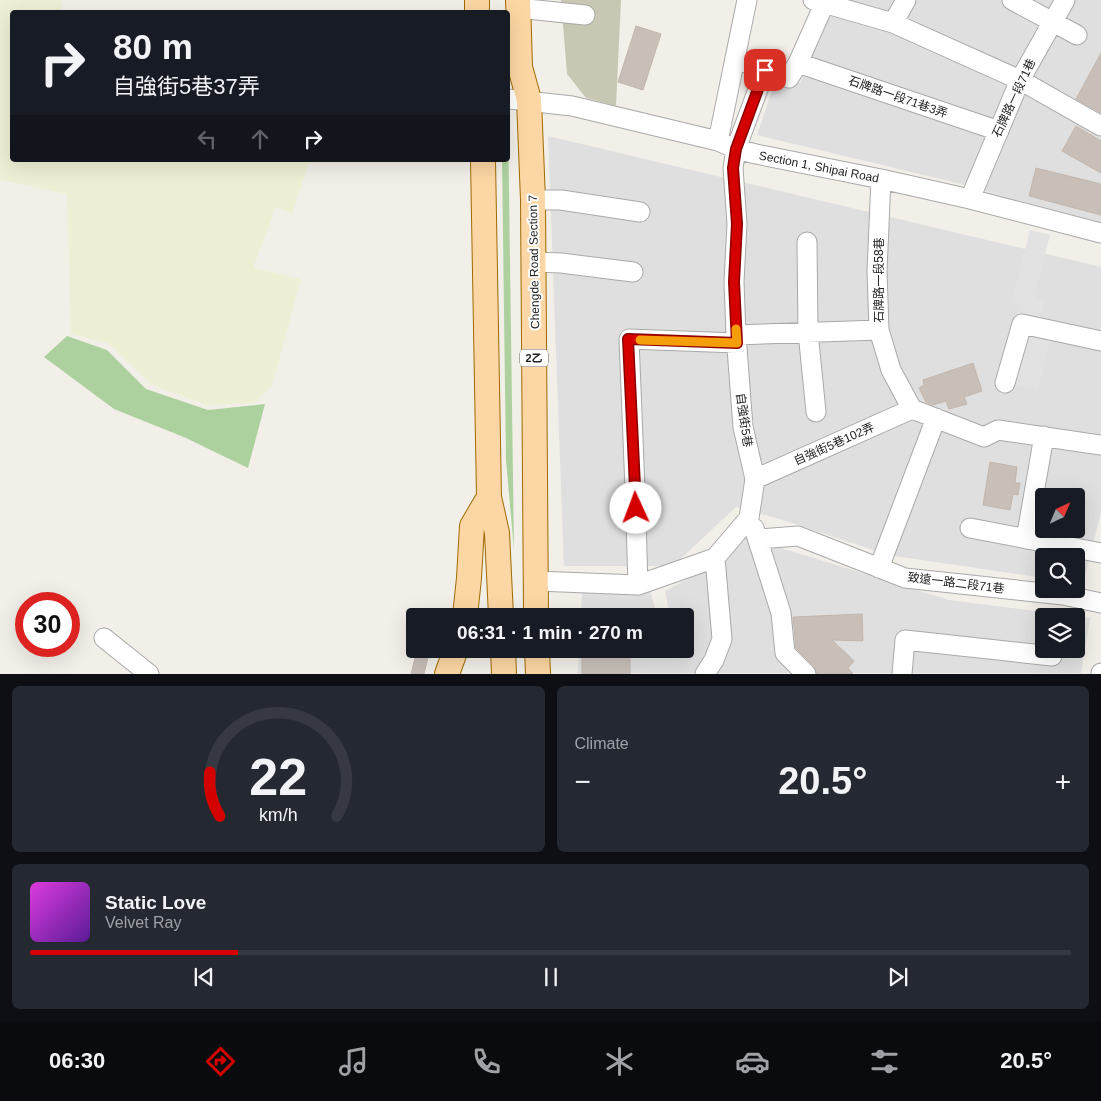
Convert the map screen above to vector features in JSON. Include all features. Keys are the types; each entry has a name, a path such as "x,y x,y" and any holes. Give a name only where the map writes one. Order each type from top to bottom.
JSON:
{"main road":[{"name":"Chengde Road Section 7","path":"518,4 520,68 518,100 533,200 536,608"},
{"path":"483,162 489,497 497,534 501,608"},
{"path":"466,608 472,526 489,497"},
{"path":"448,674 453,658"},
{"path":"503,658 504,674"},
{"path":"537,658 538,674"}],"street":[{"path":"893,23 906,0"},
{"path":"1012,0 1077,35"},
{"name":"石牌路一段71巷","path":"970,199 1020,80 1064,0"},
{"path":"718,142 735,60 743,1"},
{"path":"735,60 789,78 798,63 821,1 893,23 1020,80 1101,126"},
{"path":"518,4 585,14"},
{"name":"石牌路一段71巷3弄","path":"798,63 999,131"},
{"name":"自強街5巷","path":"749,518 754,479 743,427 737,339 734,282 737,224 733,168 736,149 765,70"},
{"name":"Section 1, Shipai Road","path":"518,100 572,106 718,142 736,149 970,199 1101,233"},
{"name":"石牌路一段58巷","path":"881,179 877,271 879,330 891,370 912,409"},
{"path":"533,200 561,200 640,212"},
{"path":"806,242 808,332 816,412"},
{"path":"534,262 561,263 633,272"},
{"path":"1005,383 1022,324 1101,341"},
{"path":"638,585 636,489 628,339 737,339 808,332 879,330"},
{"path":"912,409 984,437 998,430 1101,445"},
{"name":"自強街5巷102弄","path":"754,479 912,409"},
{"path":"879,568 936,418"},
{"path":"1026,539 1044,436"},
{"path":"536,581 638,585 715,558 749,518 758,539 781,613 785,653 806,674"},
{"path":"970,528 1101,552"},
{"name":"致遠一路二段71巷","path":"758,539 798,536 905,578 1063,595 1101,603"},
{"path":"705,674 714,660 722,639 715,558"},
{"path":"104,638 149,674"},
{"path":"902,674 905,640 1035,654"}],"shaded area":[{"path":"0,0 61,0 61,10 10,10 10,162 309,162 292,214 276,207 253,268 301,279 272,386 254,403 207,405 152,385 108,343 71,334 67,194 0,180"},
{"path":"561,0 621,0 616,106 586,98 567,74"},
{"path":"832,0 1101,0 1101,224 957,183 757,135 774,85 800,83"},
{"path":"548,136 1101,267 1101,513 1085,576 1085,548 1035,548 1035,577 888,555 783,520 736,507 673,566 564,566"},
{"path":"1030,230 1050,235 1034,298 1044,301 1038,324 1018,318 1021,304 1012,302"},
{"path":"1025,330 1051,337 1038,390 1011,383"},
{"path":"746,537 949,600 1035,611 1035,658 1083,658 1081,673 638,673 642,669 637,673 578,674 579,658 694,658 694,608 668,608 665,591 706,569"},
{"path":"582,591 650,591 655,608 581,608"},
{"path":"1085,617 1090,618 1085,649"}],"green space":[{"path":"502,162 509,162 514,550 506,460"},
{"path":"67,336 107,350 146,389 208,410 265,404 248,468 186,438 114,409 44,357"}],"building":[{"path":"636,26 661,34 643,90 618,82"},
{"path":"1101,53 1101,113 1076,99"},
{"path":"1076,126 1101,141 1101,173 1062,151"},
{"path":"1036,168 1101,184 1101,215 1029,196"},
{"path":"973,363 982,391 964,397 967,404 949,409 946,401 933,405 926,402 919,388 924,385 923,380"},
{"path":"990,462 1017,467 1015,483 1020,483 1018,495 1013,494 1010,510 983,505"},
{"path":"862,614 863,641 832,640 854,661 848,668 853,674 817,674 814,666 796,648 793,617"},
{"path":"415,658 428,658 424,674 411,674"},
{"path":"582,658 630,658 630,674 582,674"}],"slow traffic":[{"path":"640,340 737,343 736,329"}],"route":[{"path":"636,508 628,339 737,343 734,282 737,224 733,168 736,149 765,70"}]}
